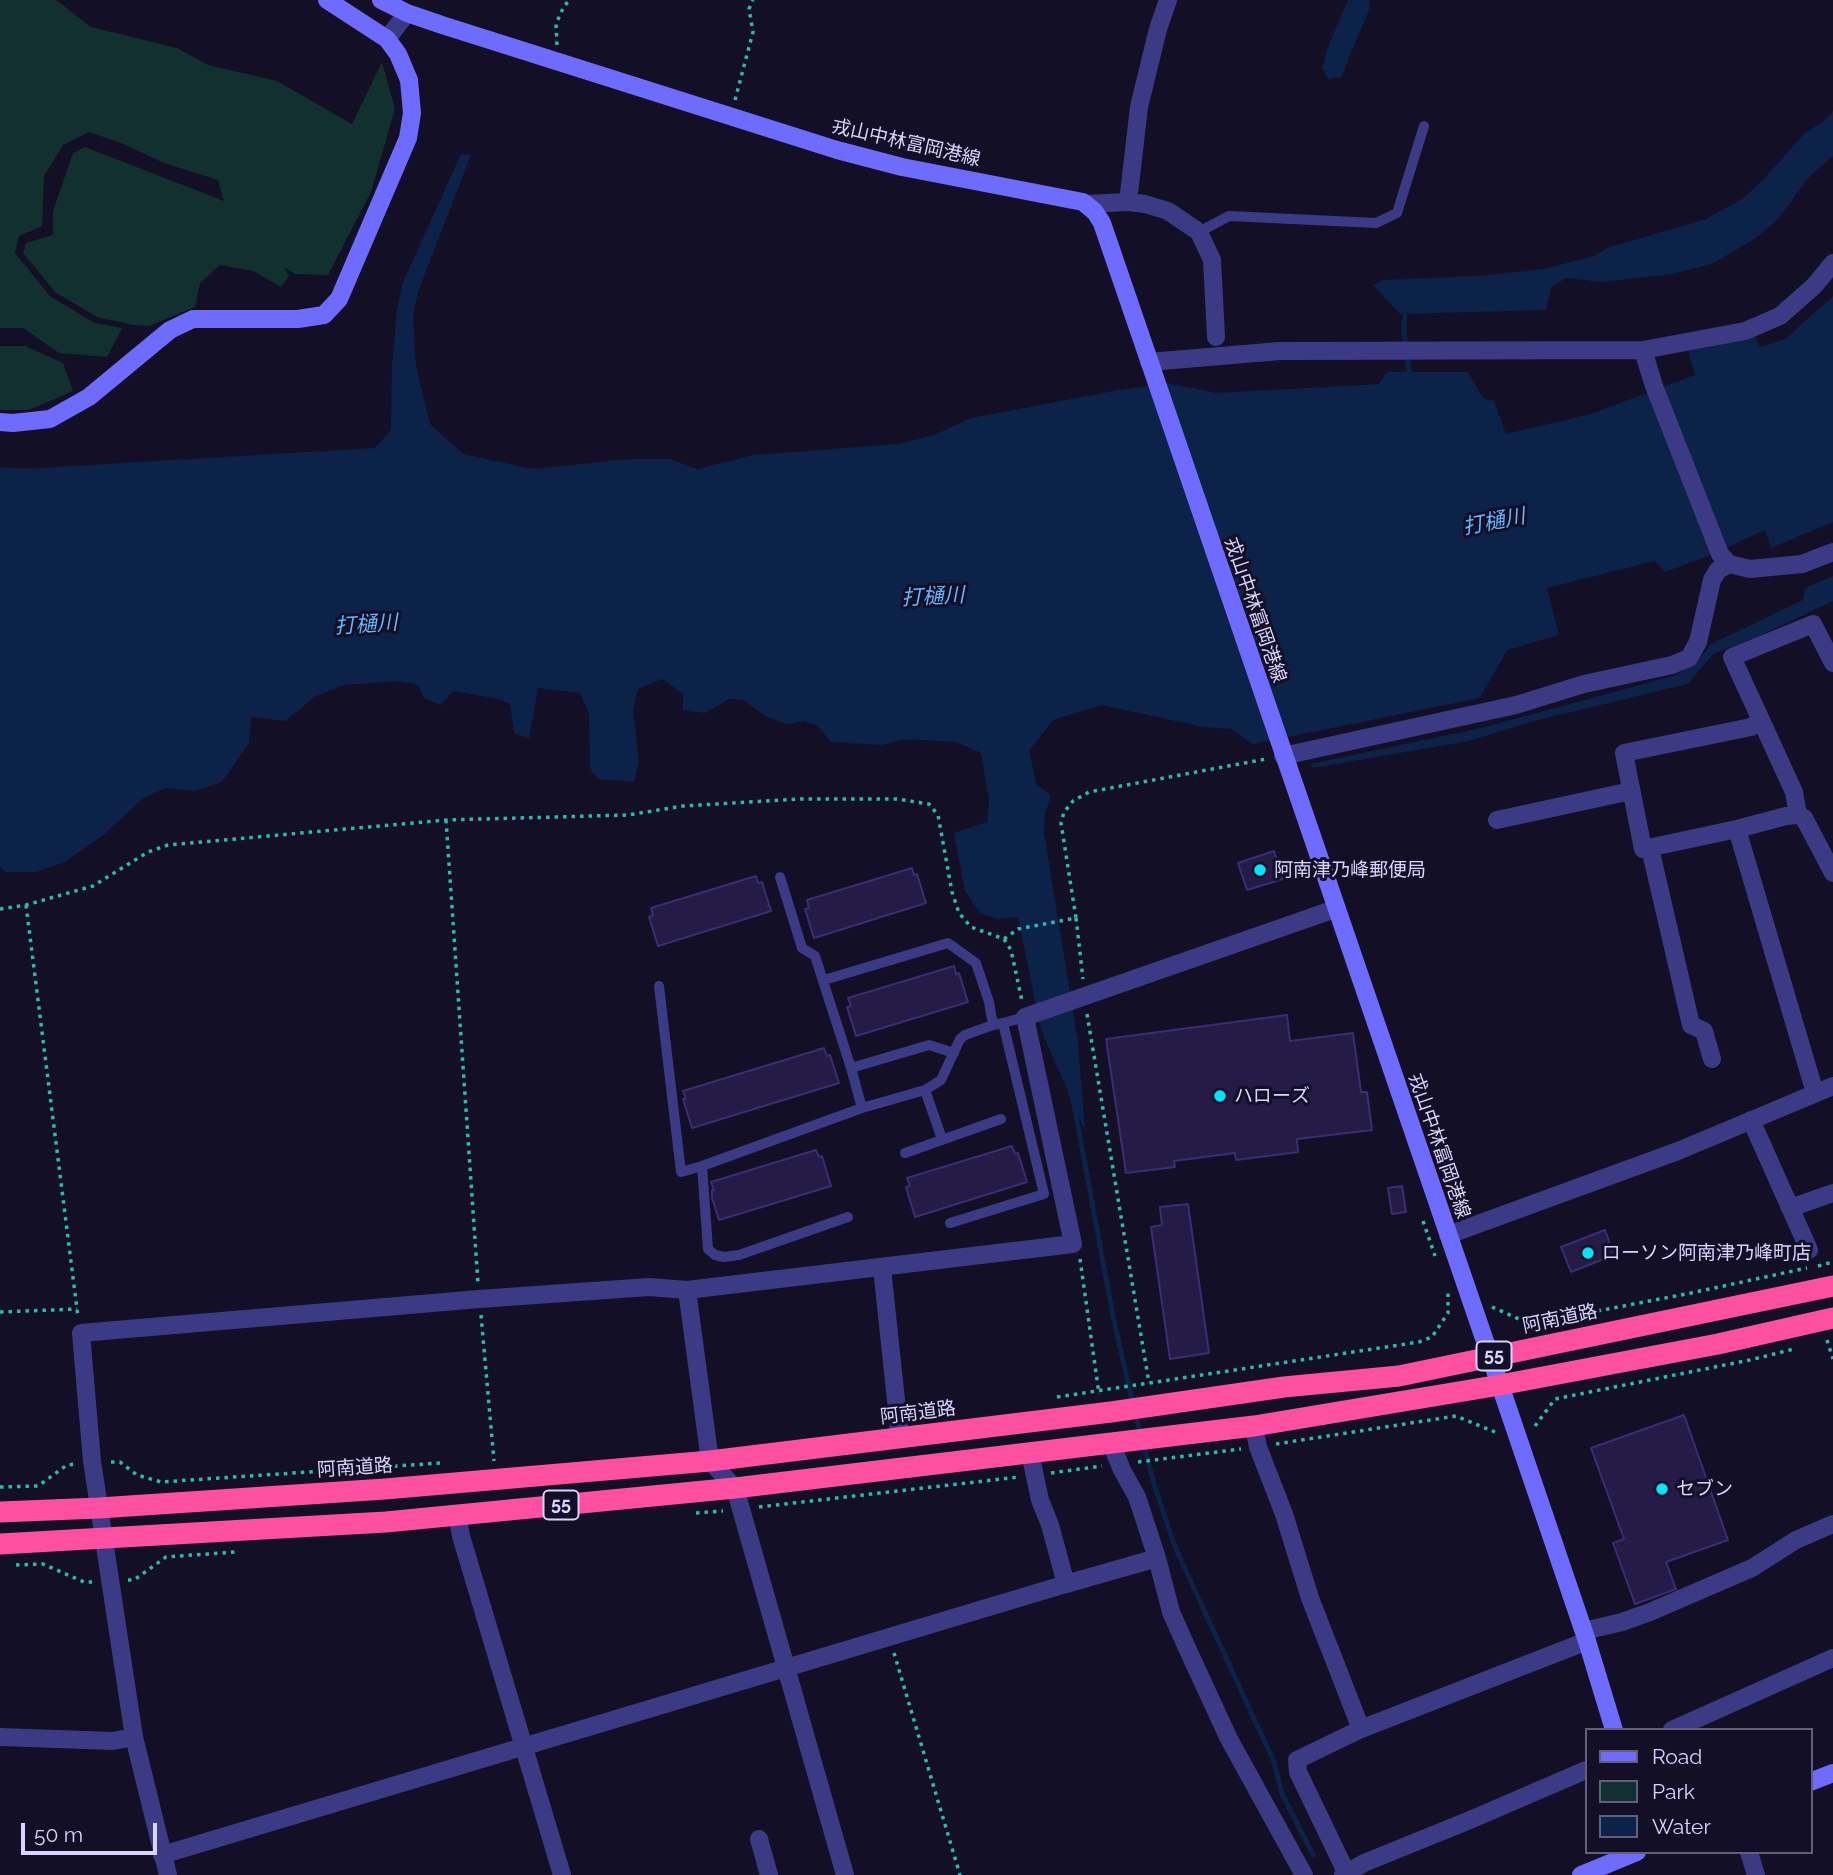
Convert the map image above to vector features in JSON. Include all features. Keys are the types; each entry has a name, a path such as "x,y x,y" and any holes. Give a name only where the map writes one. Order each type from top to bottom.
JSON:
{"highway":[{"name":"阿南道路","path":"0,1512 99,1508 495,1480 710,1461 900,1438 1284,1387 1399,1376 1833,1286"},
{"name":"55","path":"0,1544 386,1522 735,1488 1161,1436 1256,1437 1833,1318"}],"main road":[{"path":"0,422 50,419 89,397 170,330 193,318 298,319 324,315 339,299 408,138 412,113 409,79 398,54 387,39 327,0"},
{"name":"戎山中林富岡港線","path":"381,0 407,13 836,150 902,167 1087,204 1095,212 1102,223 1151,369 1274,752 1335,909 1500,1385 1613,1728"},
{"path":"1812,1781 1833,1773"},
{"path":"1581,1875 1632,1854"}],"street":[{"path":"1129,192 1139,107 1157,29 1168,0"},
{"path":"387,39 407,13"},
{"path":"1087,204 1129,192 1168,211 1199,232 1212,260 1216,337"},
{"path":"1151,369 1280,351 1643,350 1745,331 1780,316 1814,286 1833,263"},
{"path":"1643,350 1654,386 1725,559 1750,569 1802,564 1833,552"},
{"path":"1274,752 1516,705 1584,684 1650,671 1689,658 1698,642 1712,580 1725,559"},
{"path":"1798,815 1794,792 1732,657 1814,624 1833,663"},
{"path":"1762,721 1751,727 1624,752 1643,849 1798,815 1804,818 1833,873"},
{"path":"1497,820 1631,791"},
{"path":"1737,829 1815,1093"},
{"path":"1650,848 1691,1025 1704,1031 1712,1059"},
{"path":"168,1875 134,1737 92,1461 81,1333 479,1299 649,1287 687,1290 1073,1244 1029,1016 1335,909"},
{"path":"1448,1235 1678,1151 1833,1086"},
{"path":"1751,1120 1809,1250"},
{"path":"1790,1208 1833,1193"},
{"path":"881,1268 900,1438"},
{"path":"687,1290 710,1461 735,1488 845,1875"},
{"path":"1256,1437 1310,1598 1361,1729"},
{"path":"1115,1442 1122,1470 1137,1497 1171,1612 1229,1739 1304,1875"},
{"path":"1030,1452 1040,1500 1050,1525 1066,1584"},
{"path":"457,1515 562,1875"},
{"path":"1584,1771 1364,1863 1344,1874 1298,1772 1297,1760 1361,1729 1752,1568 1796,1540 1833,1524"},
{"path":"162,1855 1157,1558"},
{"path":"1676,1728 1833,1658"},
{"path":"0,1737 113,1741 134,1737"},
{"path":"759,1839 769,1875"},
{"path":"1750,1854 1756,1875"}],"lane":[{"path":"1199,232 1229,216 1376,223 1387,218 1397,213 1424,126"},
{"path":"780,877 802,948 815,956 824,980 862,1108"},
{"path":"824,980 948,943 976,963 998,1024 1044,1194 950,1223"},
{"path":"659,986 681,1172 862,1108 925,1090 941,1080 960,1039 965,1035 1029,1016"},
{"path":"851,1068 929,1045 954,1053"},
{"path":"925,1090 942,1139"},
{"path":"905,1153 1001,1119"},
{"path":"702,1166 708,1248 715,1255 739,1255 849,1217"}],"path":[{"path":"558,61 556,24 564,6 570,0"},
{"path":"731,116 753,32 749,9 753,0"},
{"path":"1146,1383 1082,998 1076,918 1061,822 1064,812 1073,801 1089,792 1274,752"},
{"path":"0,909 26,905 93,886 148,852 168,845 446,821 628,815 683,806 801,799 897,799 929,804 938,815 952,892 959,913 971,927 1004,939 1011,950 1029,1016"},
{"path":"446,821 479,1299 495,1480"},
{"path":"0,1312 77,1310 26,905"},
{"path":"1004,939 1018,929 1076,918"},
{"path":"1421,1216 1438,1264"},
{"path":"1073,1244 1079,1258 1099,1391 1106,1412"},
{"path":"1492,1307 1530,1324 1833,1262"},
{"path":"1045,1399 1419,1342 1432,1338 1448,1312 1450,1296 1446,1285"},
{"path":"1833,1339 1827,1340 1833,1359"},
{"path":"1535,1426 1555,1399 1801,1347"},
{"path":"1128,1463 1169,1459 1256,1437 1456,1416 1495,1432"},
{"path":"120,1462 137,1475 160,1482 452,1462"},
{"path":"0,1488 38,1486 67,1465"},
{"path":"11,1565 43,1563 84,1582"},
{"path":"890,1637 960,1875"}],"green space":[{"path":"0,0 56,0 91,27 177,48 208,65 277,81 352,124 382,62 395,109 371,192 328,275 295,274 284,267 289,276 281,287 253,271 220,265 200,283 195,307 149,326 97,317 55,292 23,253 26,243 53,235 53,211 73,153 85,147 224,201 218,180 164,163 89,132 63,145 44,176 42,226 19,236 15,253 51,297 95,323 122,328 107,357 59,353 23,328 0,328"},
{"path":"0,346 25,346 63,363 73,391 29,410 0,410"}],"water":[{"path":"1348,0 1369,0 1370,8 1341,77 1328,79 1322,67"},
{"path":"1833,111 1833,156 1809,177 1778,219 1756,238 1712,264 1672,274 1602,282 1566,278 1551,287 1546,310 1400,314 1373,285 1383,280 1478,276 1544,269 1594,256 1607,248 1706,219 1742,199 1804,134"},
{"name":"打樋川","path":"461,154 471,155 419,289 413,314 416,366 430,424 463,454 533,469 629,459 670,459 697,469 754,455 898,444 934,435 971,418 1168,383 1216,393 1379,384 1387,372 1468,372 1483,398 1494,401 1506,434 1591,414 1695,375 1688,351 1755,337 1760,347 1785,339 1833,296 1833,522 1771,548 1765,530 1665,572 1655,561 1547,588 1559,635 1507,650 1480,698 1253,744 1231,729 1203,727 1102,705 1053,720 1029,751 1037,786 1051,795 1045,814 1044,832 1078,1042 1085,1131 1041,1030 1018,917 997,919 980,913 965,891 954,833 987,822 989,801 981,753 956,742 905,739 882,745 831,742 818,726 804,721 787,724 767,717 742,699 729,699 705,713 683,710 683,694 662,679 638,689 633,710 639,761 634,782 599,779 590,770 589,714 580,693 538,688 529,739 514,733 510,704 498,699 453,691 441,705 424,698 418,685 399,681 344,685 316,696 285,721 251,717 249,743 222,782 195,791 165,788 142,799 106,833 65,862 36,872 5,872 0,867 0,467 22,469 375,448 391,430 392,365 397,309 403,282"},
{"path":"1833,576 1833,601 1757,637 1713,654 1688,684 1538,720 1469,741 1313,768 1310,764 1481,728 1677,675 1699,659 1711,644 1803,600 1805,588"}],"building":[{"path":"1274,851 1283,879 1247,890 1238,863"},
{"path":"912,868 914,875 917,874 926,903 814,938 805,909 809,908 807,900"},
{"path":"756,876 758,883 762,882 771,911 658,946 649,917 653,915 651,908"},
{"path":"954,966 956,974 959,973 968,1002 856,1036 847,1007 851,1006 848,998"},
{"path":"1287,1015 1290,1041 1353,1033 1361,1092 1367,1092 1372,1130 1297,1139 1298,1152 1236,1160 1235,1153 1174,1161 1175,1167 1126,1173 1106,1039"},
{"path":"824,1048 827,1056 830,1055 839,1083 692,1128 683,1091"},
{"path":"1012,1146 1015,1154 1018,1153 1027,1182 915,1217 906,1187 910,1186 907,1178"},
{"path":"816,1150 819,1157 822,1156 831,1186 719,1220 712,1198 714,1190 711,1182"},
{"path":"1402,1186 1406,1212 1392,1214 1388,1188"},
{"path":"1188,1204 1209,1353 1170,1359 1151,1227 1162,1225 1160,1207"},
{"path":"1605,1230 1614,1255 1571,1272 1561,1247"},
{"path":"1684,1415 1728,1540 1666,1562 1676,1589 1635,1604 1613,1543 1624,1539 1591,1448"}],"waterway":[{"path":"1405,308 1404,332 1410,379"},
{"path":"1073,1099 1113,1316 1133,1405"},
{"path":"1136,1415 1141,1436"},
{"path":"1144,1445 1175,1547 1274,1762 1282,1794 1313,1855"}],"place":[{"name":"阿南津乃峰郵便局","path":"1260,870"},
{"name":"ハローズ","path":"1220,1096"},
{"name":"ローソン阿南津乃峰町店","path":"1588,1253"},
{"name":"セブン","path":"1662,1489"}]}
